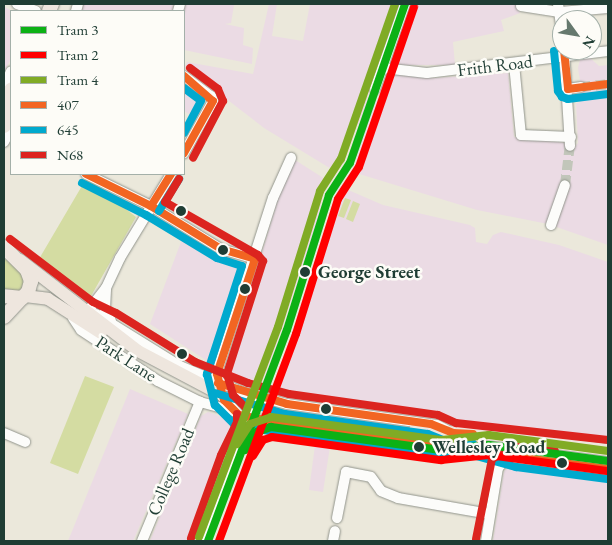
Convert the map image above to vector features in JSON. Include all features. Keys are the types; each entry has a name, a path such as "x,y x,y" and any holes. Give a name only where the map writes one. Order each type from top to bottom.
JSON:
{"highway":[{"path":"4,105 10,92"},
{"path":"4,126 10,112"},
{"path":"4,246 16,257 31,278 24,297 4,316"},
{"path":"4,296 24,297"}],"main road":[{"name":"Park Lane","path":"16,257 88,311"},
{"path":"24,297 48,299 73,318 158,372 210,393"},
{"path":"88,311 98,323 144,354 210,393"},
{"path":"281,415 451,437 608,450"},
{"path":"451,437 517,457 608,468"}],"street":[{"path":"17,4 33,10"},
{"path":"375,89 405,4"},
{"path":"521,6 608,8"},
{"name":"Frith Road","path":"382,68 427,73 514,64 552,56"},
{"path":"514,64 521,134 570,142 565,60"},
{"path":"4,86 10,73"},
{"path":"185,77 211,96 212,104 185,151"},
{"path":"568,89 581,87"},
{"path":"4,142 10,131"},
{"name":"College Road","path":"142,541 210,393 254,262 273,198 291,158"},
{"path":"90,175 254,262"},
{"path":"88,311 106,288 170,175"},
{"path":"550,225 566,185"},
{"path":"106,288 105,309 111,321"},
{"name":"Park Lane","path":"88,311 111,321 170,360 210,393 242,414"},
{"path":"200,541 237,442 242,414 254,396 287,404 436,424 451,437 435,446 242,414 224,400 210,393"},
{"name":"Park Lane","path":"210,393 254,396"},
{"path":"4,433 25,442"},
{"path":"486,541 499,466 517,457"},
{"path":"337,518 346,472 371,477 381,491 398,498 490,514"}],"shaded area":[{"path":"83,4 174,4 173,10 81,10"},
{"path":"183,4 234,5 231,23 225,24 244,28 243,45 253,48 252,64 185,50 185,10 183,10"},
{"path":"269,4 277,4 272,36 303,41 310,4 398,4 388,22 360,125 351,123 336,169 328,167 264,128 185,67 187,62 253,74"},
{"path":"414,4 516,4 520,13 501,20 504,31 453,42 455,65 394,65 400,31"},
{"path":"4,7 11,10 10,60 4,73"},
{"path":"580,60 592,60 599,66 608,65 608,245 548,224 477,210 356,173 354,167 370,111 394,74 435,78 508,73 514,137 566,143 575,147 578,143 576,103 579,103 578,94 582,93 578,68"},
{"path":"185,84 204,97 192,116 185,112"},
{"path":"295,160 325,179 319,216 276,346 261,385 257,388 225,376 278,199"},
{"path":"339,186 383,205 470,225 475,228 476,242 487,244 493,235 501,232 559,245 608,262 608,441 278,395 275,392"},
{"path":"184,234 221,256 248,266 212,364 150,324"},
{"path":"130,389 188,414 133,541 68,541"},
{"path":"208,412 227,419 233,436 194,541 150,541 201,416"},
{"path":"316,438 331,440 323,492 309,490"},
{"path":"509,465 608,478 608,541 493,541 504,472"}],"green space":[{"path":"86,179 124,202 122,206 136,217 91,296 39,259"},
{"path":"345,198 351,200 344,218 338,216"},
{"path":"353,201 360,204 353,222 346,219"},
{"path":"4,258 23,274 26,285 21,291 4,289"},
{"path":"85,376 114,387 78,474 50,463"}],"tunnel":[{"path":"581,87 608,84"},
{"path":"565,185 570,146"},
{"path":"211,398 280,418"}],"tram line":[{"name":"4","path":"199,537 278,327 320,191 341,159 395,4"},
{"name":"3","path":"208,541 287,330 329,195 350,163 405,4"},
{"name":"2","path":"219,541 296,334 338,199 359,167 414,7"},
{"name":"4","path":"237,444 250,424 271,417 442,440 489,435 608,451"},
{"name":"3","path":"245,450 257,432 271,427 442,450 489,445 608,461"},
{"name":"2","path":"253,456 263,440 272,437 441,460 489,455 607,471"}],"transit line":[{"name":"645","path":"555,60 558,91 562,97 568,99 608,94"},
{"name":"407","path":"565,60 568,89 608,84"},
{"name":"N68","path":"190,68 218,89 223,101 193,158"},
{"name":"407","path":"185,77 213,101 185,151"},
{"name":"645","path":"185,89 201,101 185,131"},
{"name":"407","path":"88,175 151,206 221,249 255,259 217,374 224,400 239,415 311,429 435,446 449,442 471,444 517,457 608,469"},
{"name":"407","path":"151,206 170,175"},
{"name":"645","path":"159,211 179,179"},
{"name":"N68","path":"179,179 165,202 258,255 263,261 227,374 233,395 246,408"},
{"name":"645","path":"82,183 146,215 217,258 242,266 207,374 215,405 234,424 310,439 434,456 450,452 469,454 516,467 607,479"},
{"name":"N68","path":"10,239 93,302 116,313 195,362 248,383 289,394 438,415 456,423 608,440"},
{"name":"407","path":"218,383 287,404 431,424 453,433 473,434"},
{"name":"645","path":"215,393 285,414 428,434 450,443 473,444"},
{"name":"N68","path":"191,538 221,455 237,422 237,414"},
{"name":"N68","path":"476,539 492,459 516,447 555,451"}],"place":[{"name":"George Street","path":"305,272"},
{"name":"Wellesley Road","path":"419,447"}]}
